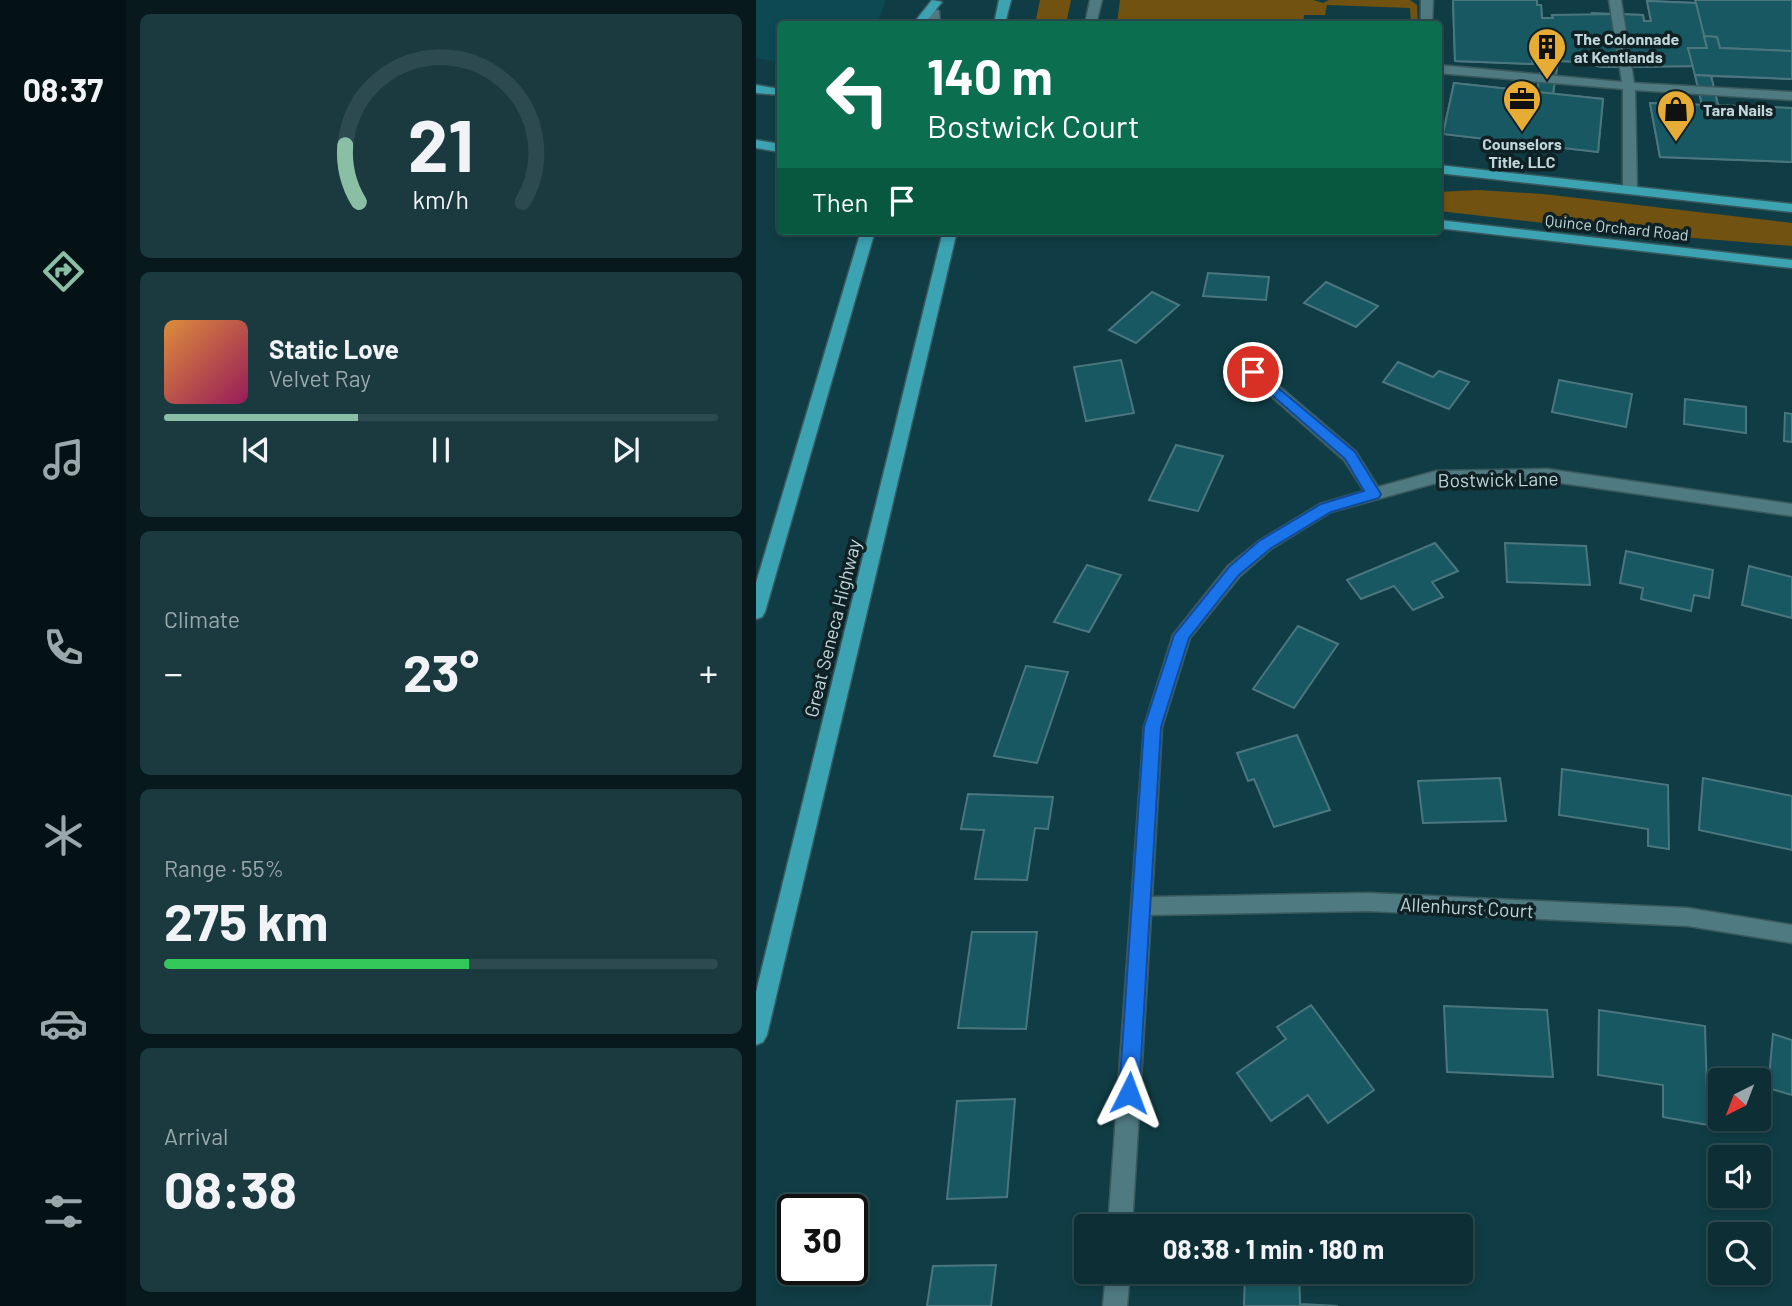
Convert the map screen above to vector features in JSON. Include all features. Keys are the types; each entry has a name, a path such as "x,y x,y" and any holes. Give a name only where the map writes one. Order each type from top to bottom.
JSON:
{"main road":[{"path":"1001,21 1005,0"},
{"path":"921,21 935,4"},
{"path":"757,89 777,86"},
{"path":"757,89 777,92"},
{"path":"756,144 777,148"},
{"name":"Quince Orchard Road","path":"1442,169 1792,208"},
{"name":"Quince Orchard Road","path":"1442,223 1792,264"},
{"path":"756,612 867,235"},
{"name":"Great Seneca Highway","path":"756,1035 949,235"}],"street":[{"path":"1092,21 1096,0"},
{"path":"1426,0 1427,21"},
{"path":"1615,0 1631,100 1630,189"},
{"path":"1442,69 1629,86 1792,96"},
{"path":"1253,372 1350,456 1374,494"},
{"name":"Bostwick Lane","path":"1121,1214 1153,727 1182,635 1234,571 1265,545 1326,508 1436,477 1547,475 1792,510"},
{"name":"Allenhurst Court","path":"1141,906 1368,902 1688,917 1792,934"},
{"path":"1115,1306 1117,1284"}],"shaded area":[{"path":"756,0 886,0 878,21 777,21 777,62 756,58"},
{"path":"1040,0 1071,0 1067,21 1036,21"},
{"path":"1120,0 1313,0 1323,3 1329,0 1410,0 1417,5 1418,21 1411,21 1410,8 1327,5 1325,15 1304,15 1303,21 1117,21"},
{"path":"1477,190 1543,194 1792,223 1792,246 1632,233 1442,211 1442,192"}],"building":[{"name":"The Colonnade at Kentlands","path":"1453,0 1537,0 1537,5 1541,5 1542,18 1553,18 1552,15 1593,16 1592,13 1643,15 1644,21 1651,21 1647,1 1696,3 1704,36 1717,37 1720,48 1792,51 1792,79 1711,76 1718,105 1792,108 1792,162 1660,157 1650,103 1702,105 1693,66 1601,67 1584,62 1558,61 1553,94 1603,99 1598,152 1443,134 1454,83 1537,92 1542,60 1532,60 1533,64 1455,61"},
{"path":"1453,0 1537,0 1537,5 1541,5 1542,18 1553,18 1552,15 1617,14 1626,67 1532,60 1533,64 1455,61"},
{"path":"1695,0 1792,0 1792,51 1720,48 1717,37 1704,36"},
{"path":"1647,1 1696,3 1707,48 1688,48 1693,66 1626,67 1617,14 1643,15 1644,21 1651,21"},
{"path":"1704,36 1717,37 1720,48 1792,51 1792,79 1695,75 1688,48 1707,48"},
{"path":"1542,60 1558,61 1553,94 1537,92"},
{"path":"1695,75 1711,76 1718,105 1702,105"},
{"path":"1454,83 1603,99 1598,152 1443,134"},
{"path":"1650,103 1792,108 1792,162 1660,157"},
{"path":"1208,273 1269,277 1266,300 1203,296"},
{"path":"1326,282 1378,306 1356,327 1304,303"},
{"path":"1152,292 1179,305 1136,343 1109,330"},
{"path":"1121,360 1134,413 1086,421 1074,367"},
{"path":"1398,362 1433,377 1439,371 1469,382 1449,409 1383,382"},
{"path":"1559,380 1632,394 1626,427 1552,412"},
{"path":"1685,399 1746,407 1746,433 1684,424"},
{"path":"1785,413 1792,414 1792,442 1784,441"},
{"path":"1176,445 1223,456 1198,511 1149,500"},
{"path":"1435,543 1458,571 1432,582 1443,597 1413,610 1394,586 1361,599 1347,580"},
{"path":"1505,543 1586,546 1590,585 1507,582"},
{"path":"1626,551 1713,570 1709,598 1694,595 1691,611 1641,599 1643,588 1620,583"},
{"path":"1087,565 1121,575 1089,632 1054,622"},
{"path":"1749,566 1792,577 1792,618 1742,605"},
{"path":"1298,626 1338,644 1294,708 1253,689"},
{"path":"1026,666 1068,672 1037,763 994,756"},
{"path":"1297,735 1330,810 1274,827 1254,779 1248,781 1237,753"},
{"path":"1562,769 1668,785 1669,849 1648,846 1648,829 1559,815"},
{"path":"1500,778 1506,821 1423,823 1418,781"},
{"path":"1703,778 1792,796 1792,850 1699,830"},
{"path":"968,794 1053,797 1048,829 1035,828 1027,880 975,879 984,830 961,829"},
{"path":"972,932 1037,932 1026,1029 958,1028"},
{"path":"1311,1005 1374,1090 1328,1123 1308,1095 1271,1121 1237,1073 1286,1039 1277,1027"},
{"path":"1444,1006 1547,1010 1553,1077 1447,1072"},
{"path":"1599,1010 1705,1026 1708,1125 1663,1117 1663,1085 1598,1075"},
{"path":"1773,1034 1792,1040 1792,1095 1771,1089"},
{"path":"1015,1099 1007,1197 947,1199 957,1101"},
{"path":"996,1265 991,1306 927,1306 933,1266"},
{"path":"1245,1284 1299,1284 1300,1304 1338,1306 1244,1306"}],"place":[{"name":"The Colonnade at Kentlands","path":"1547,81"},
{"name":"Counselors Title, LLC","path":"1522,133"},
{"name":"Tara Nails","path":"1676,143"}],"route":[{"path":"1129,1093 1153,727 1182,635 1234,571 1265,545 1326,508 1374,494 1350,456 1253,372"}]}
